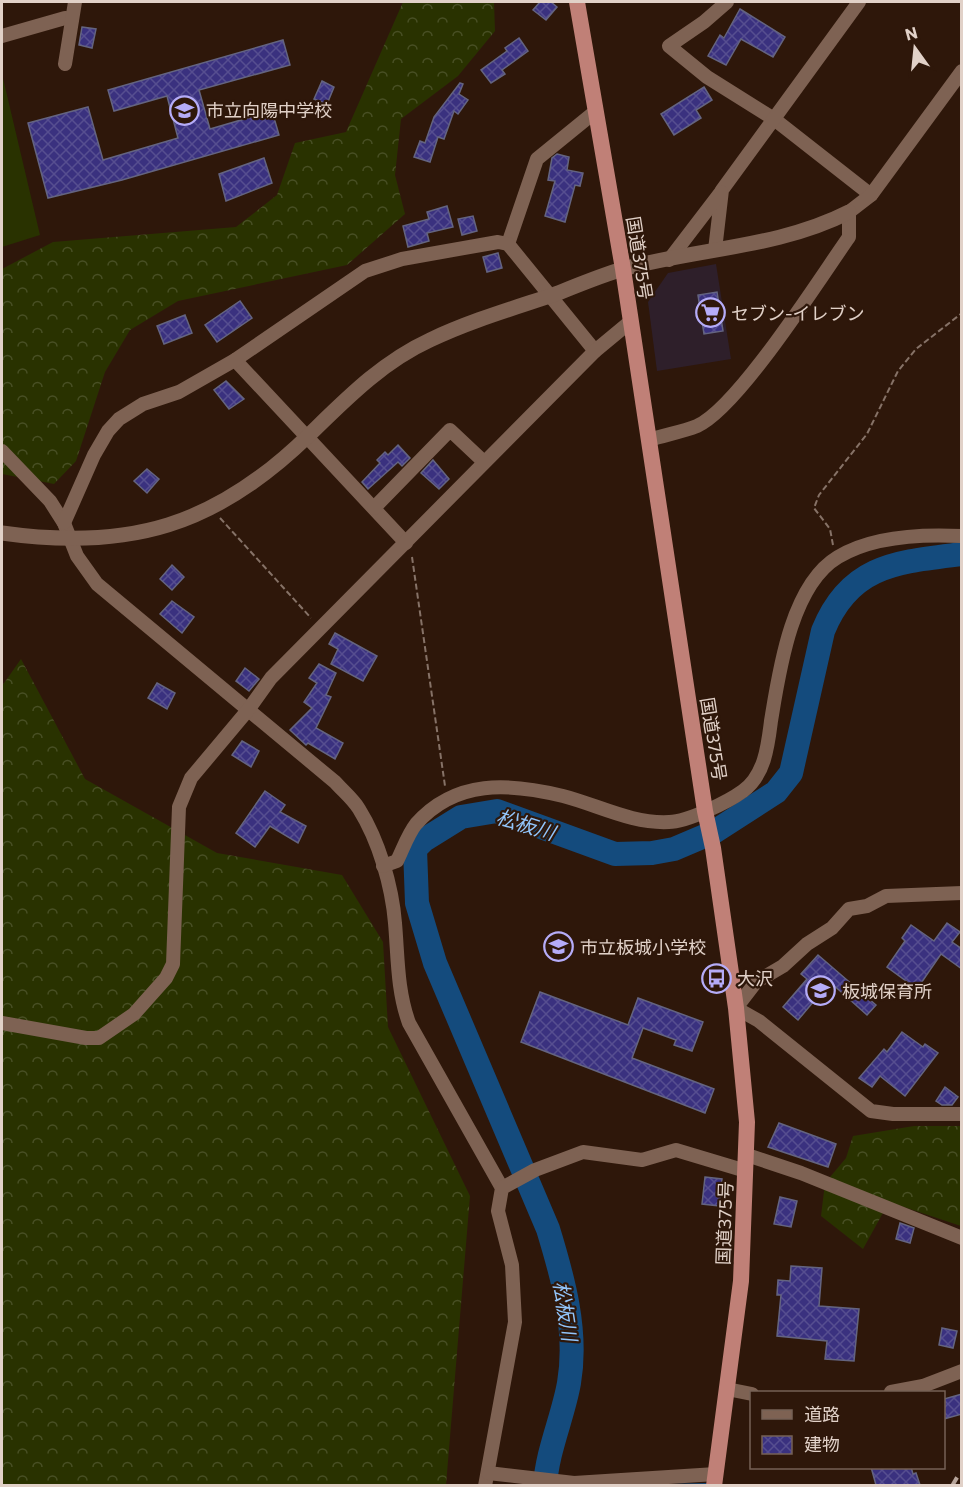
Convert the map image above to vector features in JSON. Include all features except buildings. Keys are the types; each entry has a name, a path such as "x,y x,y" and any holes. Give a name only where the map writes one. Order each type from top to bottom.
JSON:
{"highway":[{"name":"国道375号","path":"577,2 624,269 630,322 706,816 713,848 736,1008 747,1122 741,1281 715,1480"}],"street":[{"path":"64,64 75,2"},
{"path":"727,2 704,22 669,46 707,77 774,118 871,195"},
{"path":"669,260 860,2"},
{"path":"2,36 65,18 72,19"},
{"path":"2,533 69,540 115,538 155,529 213,507 232,497 307,437 348,396 383,367 428,341 479,319 624,269 792,236 822,226 849,212 871,195 962,71"},
{"path":"508,244 537,159 596,111"},
{"path":"716,250 716,230 722,190"},
{"path":"649,440 699,426 720,409 749,377 849,237 849,212"},
{"path":"64,523 94,455 108,430 119,419 143,404 179,392 235,360 365,271 402,259 498,242 508,244 552,295 595,351"},
{"path":"2,1023 86,1038 99,1038 134,1014 166,978 176,952 179,807 188,784 271,678 319,627 406,543 595,351 630,322"},
{"path":"235,360 406,543"},
{"path":"374,508 450,430 484,462"},
{"path":"2,451 50,501 64,523 77,556 97,584 335,782 358,808 370,829 383,866 395,919 400,999 409,1023 507,1185"},
{"path":"383,866 398,861 415,825 447,797 474,789 506,788 563,796 626,817 670,823 706,816 745,790 766,758 775,694 794,619 806,592 821,571 836,557 857,548 890,540 940,535 962,536"},
{"path":"962,893 886,896 867,906 849,909 832,928 807,944 783,966 756,982 736,1008 759,1021 871,1111 893,1114 962,1114"},
{"path":"715,1480 574,1484 522,1478 486,1479 515,1322 512,1265 498,1210 507,1185 535,1170 583,1152 642,1160 676,1150 801,1173 962,1238"},
{"path":"896,1391 923,1386 960,1374 962,1371"},
{"path":"727,1389 750,1394"}],"path":[{"path":"836,557 830,529 814,508 819,495 867,434 898,371 916,349 962,313"},
{"path":"213,507 319,627"},
{"path":"406,543 411,549 447,797"}],"shaded area":[{"path":"716,264 731,359 657,371 648,302 668,273"}],"green space":[{"path":"403,2 494,2 495,31 458,76 401,119 395,175 405,214 347,265 178,301 130,330 105,372 76,461 54,484 2,474 2,269 53,242 236,227 277,195 295,143 346,132"},
{"path":"2,74 40,235 2,247"},
{"path":"21,659 85,779 217,853 342,875 383,942 388,1027 470,1196 446,1485 2,1486 2,686"},
{"path":"914,1126 961,1126 961,1226 889,1202 863,1249 821,1216 825,1183 846,1158 853,1136"}],"waterway":[{"name":"松板川","path":"545,1486 549,1460 569,1383 572,1344 568,1305 548,1229 435,963 417,903 415,849 424,840 461,817 497,811 615,854 652,853 674,849 714,832 776,792 791,773 823,631 834,609 847,592 862,579 897,564 962,554"},
{"path":"670,1486 709,1485"}],"railway":[{"path":"952,1486 962,1469"}],"place":[{"name":"市立向陽中学校","path":"185,110"},
{"name":"セブン-イレブン","path":"710,313"},
{"name":"市立板城小学校","path":"559,947"},
{"name":"大沢","path":"716,978"},
{"name":"板城保育所","path":"821,991"}]}
